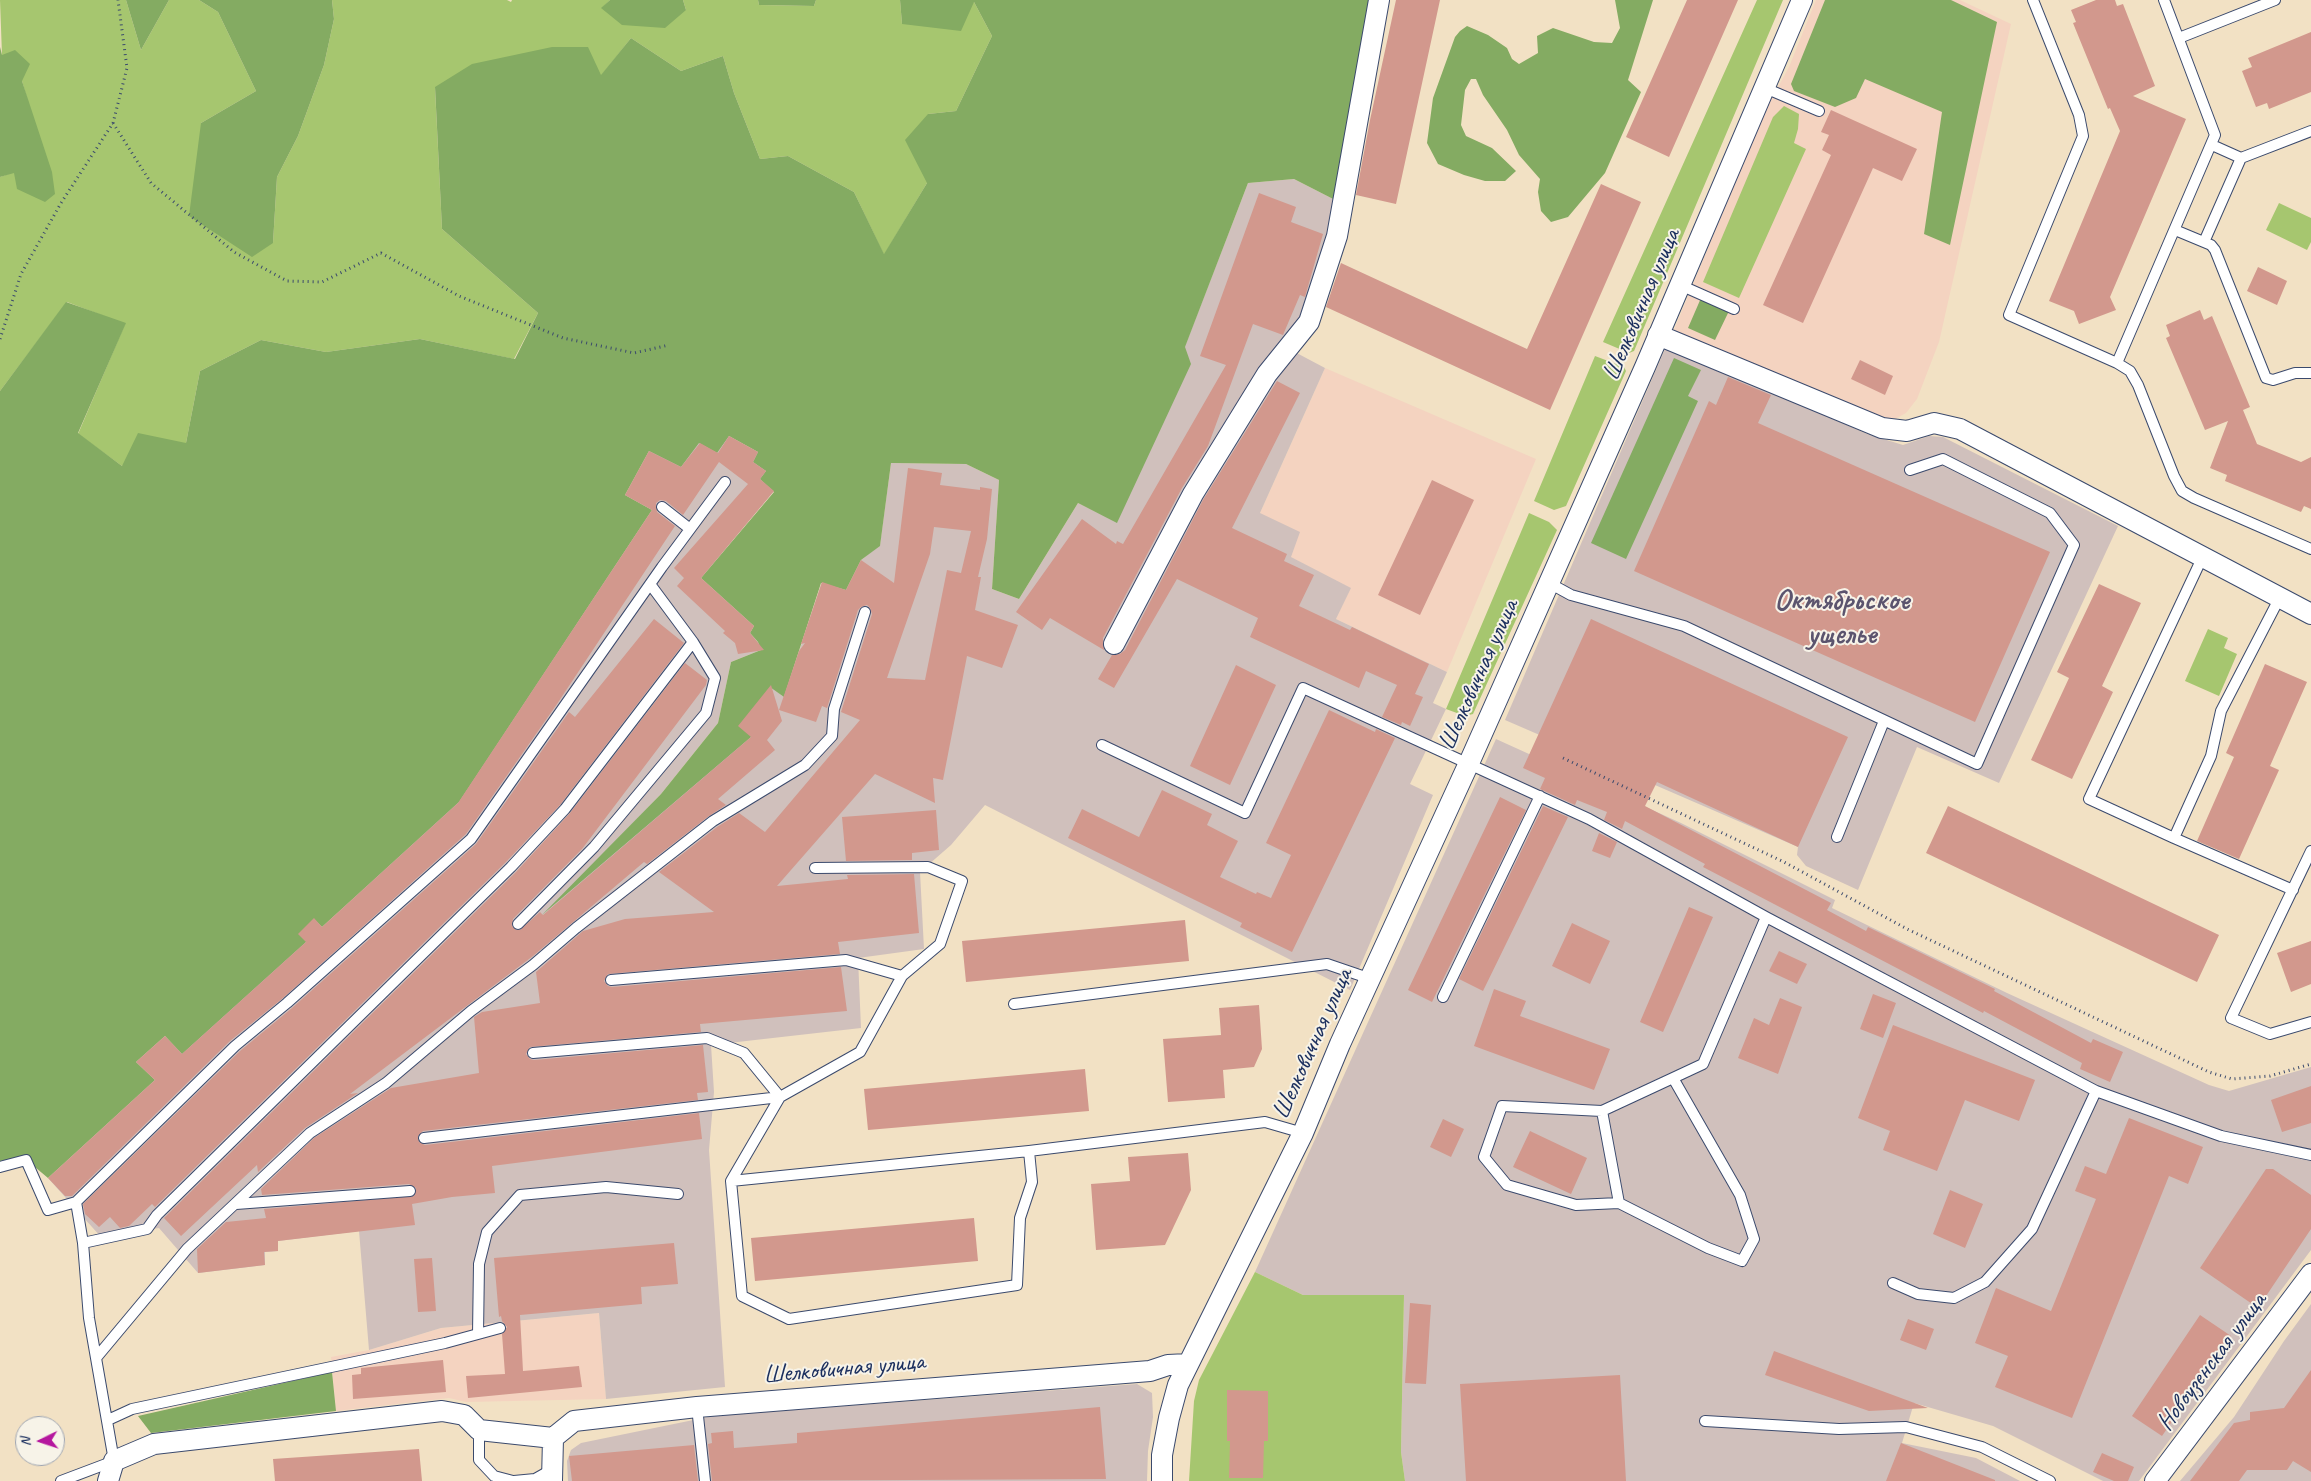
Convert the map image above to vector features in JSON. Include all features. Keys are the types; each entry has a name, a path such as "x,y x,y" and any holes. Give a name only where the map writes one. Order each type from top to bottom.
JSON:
{"street":[{"path":"1114,644 1193,494 1267,374 1309,322 1337,236 1380,0"},
{"name":"Шелковичная улица","path":"1162,1481 1162,1455 1178,1385 1302,1133 1340,1044 1469,763 1680,285 1802,0"},
{"path":"1658,335 1882,428 1907,431 1934,423 1960,429 2311,614"},
{"name":"Новоузенская улица","path":"2155,1481 2311,1274"},
{"name":"Шелковичная улица","path":"553,1438 574,1421 697,1407 1150,1371 1168,1365 1188,1364"},
{"path":"108,1481 114,1461 154,1444 442,1411 464,1415 479,1430 553,1438 552,1476"}],"lane":[{"path":"2033,0 2079,116 2083,136 2007,320 2117,362 2130,371 2138,385 2174,476 2182,491 2311,549"},
{"path":"2117,362 2215,135 2212,122 2164,0"},
{"path":"2179,38 2275,0"},
{"path":"1765,88 1819,111"},
{"path":"2204,242 2241,158 2311,131"},
{"path":"2212,145 2241,158"},
{"path":"2175,230 2204,242 2215,250 2266,378 2273,380 2303,371 2311,373"},
{"path":"1680,285 1734,309"},
{"path":"1549,583 1571,595 1684,626 1977,764 2074,545 2050,513 1943,459 1910,470"},
{"path":"0,1166 26,1160 48,1210 76,1202 236,1046 471,839 650,584 725,482"},
{"path":"662,507 690,529"},
{"path":"2203,556 2089,799 2293,890"},
{"path":"518,924 594,847 706,713 714,678 693,642 650,584"},
{"path":"2174,838 2211,756 2221,710 2280,597"},
{"path":"96,1358 187,1249 310,1133 386,1083 471,1011 533,965 576,928 713,820 805,765 832,736 834,709 865,612"},
{"path":"83,1243 147,1229 164,1208 511,867 565,810 693,642"},
{"path":"1102,745 1245,813 1303,688 1588,819 1766,917 2096,1091 2221,1136 2311,1155"},
{"path":"1837,837 1884,721"},
{"path":"1443,997 1540,796"},
{"path":"2311,851 2231,1018 2270,1034 2311,1022"},
{"path":"424,1138 780,1097 860,1052 902,976 940,944 962,881 928,867 816,868"},
{"path":"1673,1078 1740,1196 1754,1239 1742,1261 1708,1248 1619,1203 1576,1205 1507,1186 1484,1157 1502,1106 1602,1111 1703,1064 1766,917"},
{"path":"611,980 846,960 902,976"},
{"path":"1014,1004 1327,964 1371,979"},
{"path":"533,1053 707,1038 744,1053 780,1097"},
{"path":"1893,1283 1918,1294 1954,1298 1985,1282 2032,1229 2096,1091"},
{"path":"780,1097 731,1181 742,1296 790,1319 1017,1285 1020,1218 1032,1182 1029,1150"},
{"path":"1602,1111 1619,1203"},
{"path":"731,1181 1029,1150 1265,1122 1302,1133"},
{"path":"478,1334 479,1264 488,1232 520,1195 606,1187 678,1194"},
{"path":"236,1204 410,1191"},
{"path":"61,1481 114,1461 89,1318 83,1243 76,1202"},
{"path":"108,1420 132,1409 500,1328"},
{"path":"697,1407 704,1481"},
{"path":"1705,1421 1840,1429 1906,1427 1982,1447 2050,1481"},
{"path":"479,1430 478,1460 494,1476 513,1481 552,1476"}],"path":[{"path":"0,338 21,274 61,203 113,123 127,68 118,0"},
{"path":"113,123 151,183 234,252 287,281 322,282 381,254 459,296 563,338 634,354 669,345"},
{"path":"1563,758 1784,862 1907,929 2209,1072 2232,1079 2270,1076 2311,1064"}],"shaded area":[{"path":"1816,0 1960,0 2011,24 1939,342 1917,399 1906,413 1895,419 1879,418 1681,339 1674,330 1764,113 1789,67"},
{"path":"1294,179 1337,201 1291,350 1325,368 1260,513 1300,532 1291,557 1351,588 1336,619 1447,672 1433,703 1446,709 1410,784 1433,795 1350,990 985,805 951,845 920,872 924,949 858,958 861,1028 711,1045 714,1092 709,1150 725,1387 606,1399 599,1313 441,1328 369,1350 359,1231 278,1241 278,1251 265,1252 265,1265 198,1273 159,1228 101,1237 48,1178 155,1080 136,1062 165,1036 182,1053 314,918 322,927 458,802 652,510 625,495 649,451 729,436 758,452 774,491 701,578 754,626 750,633 758,642 761,650 731,662 718,723 661,794 549,910 770,686 784,697 822,582 846,590 861,560 880,545 891,463 966,464 999,480 992,589 1019,599 1078,503 1117,522 1248,183"},
{"path":"1665,349 1676,349 1867,434 1903,445 1929,436 1943,437 2118,526 1999,783 1917,747 1858,890 1806,866 1797,855 1798,847 1505,720"},
{"path":"1325,368 1536,459 1447,672 1336,619 1350,588 1290,557 1260,513"},
{"path":"1496,739 1681,823 1835,900 1832,908 2007,993 2209,1085 2229,1091 2311,1067 2311,1250 2139,1481 2103,1481 1993,1426 1914,1403 1902,1443 1976,1458 2020,1481 1405,1481 1401,1452 1404,1296 1303,1295 1255,1272"},
{"path":"2311,1304 2311,1481 2180,1481 2234,1417"},
{"path":"599,1313 606,1399 466,1402 449,1398 336,1411 331,1357 369,1350 441,1328"},
{"path":"1137,1384 1152,1393 1153,1417 1148,1451 1147,1481 568,1481 567,1461 571,1450 581,1443 713,1416"}],"green space":[{"path":"0,0 126,0 141,50 169,0 199,0 218,12 256,91 201,123 273,243 277,177 298,136 324,65 334,19 332,0 507,0 511,2 512,0 610,0 602,8 686,10 683,0 758,0 759,5 814,6 816,0 900,0 902,24 974,2 992,36 956,111 928,114 927,183 884,255 854,192 788,156 760,159 734,93 723,56 681,71 631,38 601,76 435,88 442,229 538,313 514,359 420,339 326,352 261,340 200,371 186,443 122,466 78,434 125,324 67,302 0,391 0,177 14,172 35,126 22,81 2,55"},
{"path":"126,0 169,0 141,50"},
{"path":"199,0 332,0 334,19 324,65 298,136 277,177 273,243 252,257 189,216 201,123 256,91 218,12"},
{"path":"610,0 683,0 686,10 665,28 622,25 601,8"},
{"path":"758,0 816,0 814,6 759,5"},
{"path":"900,0 1370,0 1337,201 1294,179 1248,183 1185,347 1191,364 1117,523 1078,503 1019,599 992,589 999,480 966,464 891,463 880,546 861,560 846,590 821,583 784,697 770,687 751,737 542,915 661,794 718,723 731,662 761,650 758,642 750,633 754,626 701,578 774,492 760,479 766,471 753,462 758,452 729,436 717,453 699,443 681,467 649,451 625,495 652,510 459,802 322,927 314,919 306,942 182,1054 165,1036 136,1062 155,1080 48,1178 23,1157 0,1161 0,391 66,302 126,323 78,433 122,466 138,433 186,443 200,371 261,340 326,352 420,339 515,359 538,313 442,229 435,87 472,64 552,47 588,47 601,75 631,38 681,71 723,56 734,93 760,159 788,156 854,192 884,254 927,183 905,140 928,114 956,111 992,36 974,2 961,31 902,24"},
{"path":"1615,0 1653,0 1628,80 1641,92 1605,173 1568,217 1551,222 1541,211 1538,192 1540,179 1519,155 1507,130 1483,95 1476,79 1471,79 1465,90 1461,125 1466,136 1492,148 1516,171 1505,181 1485,181 1464,175 1438,164 1427,143 1433,98 1455,37 1460,31 1467,26 1488,35 1507,48 1512,59 1519,64 1538,53 1537,36 1553,28 1594,42 1612,43 1620,28"},
{"path":"1757,0 1783,0 1634,351 1629,353 1603,342"},
{"path":"1825,0 1951,0 1997,22 1950,245 1924,234 1942,112 1865,79 1856,98 1835,107 1794,91 1791,84"},
{"path":"0,47 2,55 15,50 30,64 22,81 52,172 55,194 45,202 17,189 14,173 0,177"},
{"path":"1784,106 1799,114 1798,129 1794,143 1806,149 1739,298 1703,282 1773,117"},
{"path":"2279,203 2311,218 2311,242 2307,250 2266,230"},
{"path":"1701,298 1729,311 1715,340 1688,328"},
{"path":"1595,356 1624,367 1626,371 1566,506 1554,510 1534,501"},
{"path":"1674,358 1701,370 1688,396 1698,401 1626,559 1591,543"},
{"path":"1529,513 1549,522 1557,530 1473,714 1465,716 1446,709"},
{"path":"2208,629 2228,638 2224,648 2237,654 2219,696 2185,681"},
{"path":"1255,1272 1303,1295 1404,1295 1401,1452 1405,1481 1189,1481 1194,1401 1199,1380"},
{"path":"332,1372 336,1411 151,1433 138,1416"}],"building":[{"path":"1396,0 1440,0 1396,204 1356,195"},
{"path":"1687,0 1738,0 1669,157 1626,137"},
{"path":"2096,0 2115,0 2117,6 2123,4 2155,86 2133,96 2186,119 2110,297 2116,310 2079,324 2074,311 2049,301 2120,131 2110,108 2108,109 2073,23 2076,22 2071,10"},
{"path":"2311,32 2311,92 2269,109 2267,103 2256,107 2242,71 2252,67 2248,58"},
{"path":"1831,110 1917,149 1902,181 1873,168 1803,323 1763,305 1831,155 1822,150 1829,135 1821,132"},
{"path":"1601,184 1641,202 1550,410 1326,307 1341,263 1527,349"},
{"path":"1259,193 1296,207 1291,222 1323,234 1305,297 1300,295 1283,335 1253,324 1208,446 1182,488 1103,638 1104,650 1050,618 1042,630 1016,612 1082,519 1116,544 1117,541 1123,544 1226,365 1200,356"},
{"path":"2258,267 2287,281 2277,305 2247,291"},
{"path":"2200,310 2204,320 2212,316 2250,407 2243,410 2257,444 2301,462 2311,457 2311,509 2304,506 2301,512 2225,481 2227,475 2210,468 2228,421 2205,430 2166,338 2170,336 2166,325"},
{"path":"1860,360 1893,376 1885,395 1851,379"},
{"path":"1728,377 1771,395 1758,423 2050,552 1975,722 1634,571 1709,401 1716,405"},
{"path":"1277,381 1300,393 1232,528 1287,554 1284,561 1314,575 1299,606 1350,630 1352,627 1429,664 1415,694 1423,697 1410,726 1402,722 1401,725 1382,717 1397,685 1366,671 1359,688 1250,637 1258,618 1177,579 1114,688 1098,679 1112,655 1120,654 1125,650 1203,500"},
{"path":"729,436 758,452 753,462 766,471 760,479 774,491 701,578 754,626 750,633 764,650 738,654 735,643 723,633 725,631 677,586 684,578 674,568 748,484 719,462 683,515 666,501 660,500 656,503 657,512 675,526 557,704 466,834 283,998 230,1041 72,1196 65,1196 48,1178 155,1080 136,1062 165,1036 182,1054 306,942 298,934 314,918 322,927 458,803 652,510 625,495 649,451 681,467 700,443 718,453"},
{"path":"908,468 942,473 940,485 980,490 980,487 992,489 987,539 978,577 981,577 975,610 1018,625 1002,668 967,656 943,780 933,778 935,803 875,774 777,886 848,879 847,875 914,874 919,933 838,942 840,954 608,974 604,981 608,986 612,987 841,967 847,1011 700,1024 701,1032 530,1047 526,1054 530,1059 534,1060 703,1045 708,1092 697,1093 698,1100 423,1131 418,1136 419,1142 425,1145 699,1113 702,1139 492,1166 495,1193 452,1197 412,1204 415,1225 278,1241 278,1251 264,1252 265,1265 198,1273 197,1249 226,1222 266,1218 264,1209 414,1196 416,1188 409,1184 262,1195 261,1189 314,1138 391,1088 479,1073 474,1017 482,1012 540,1003 536,972 583,931 625,919 714,912 659,872 717,827 739,813 765,832 860,720 841,712 872,614 867,605 858,610 827,708 822,706 816,722 779,710 799,651 805,643 801,644 822,582 846,590 861,560 894,583","holes":["934,527 971,531 961,573 947,570 925,680 887,678 930,554"]},
{"path":"1432,480 1474,500 1420,615 1378,595"},
{"path":"2099,584 2141,603 2102,686 2113,692 2072,779 2031,760 2069,678 2057,672"},
{"path":"654,619 684,643 560,805 506,862 155,1207 152,1204 129,1226 120,1228 110,1217 99,1227 85,1214 83,1204 240,1051 292,1008 476,844 569,712 575,717"},
{"path":"1591,619 1848,737 1798,847 1657,782 1645,806 1831,903 1827,910 1866,931 1868,927 1995,989 1994,991 2091,1043 2093,1039 2123,1052 2110,1082 2080,1069 2082,1063 1984,1011 1983,1013 1703,867 1705,864 1625,821 1622,829 1604,820 1607,812 1577,800 1575,805 1540,789 1545,778 1523,768"},
{"path":"685,663 707,680 706,685 582,849 513,919 512,926 516,930 520,930 540,912 543,915 751,737 738,726 771,685 782,721 767,740 775,750 718,799 726,805 647,864 644,862 533,956 350,1094 358,1093 305,1128 258,1172 257,1165 181,1236 164,1218 516,872 570,813"},
{"path":"2265,664 2307,682 2270,766 2279,770 2239,859 2197,841 2234,757 2226,753"},
{"path":"1236,665 1276,685 1230,785 1190,766"},
{"path":"1329,710 1375,732 1376,729 1395,738 1292,952 1240,927 1242,923 1068,838 1082,809 1139,837 1162,790 1212,814 1207,825 1238,841 1220,877 1256,894 1257,892 1271,898 1291,855 1266,843"},
{"path":"1500,797 1526,810 1432,1002 1408,990"},
{"path":"1543,806 1568,817 1483,991 1459,979"},
{"path":"1948,806 2219,935 2197,982 1926,853"},
{"path":"936,810 939,850 912,853 912,860 846,861 842,817"},
{"path":"1599,833 1617,842 1610,858 1592,851"},
{"path":"1689,907 1713,917 1663,1032 1640,1022"},
{"path":"1185,920 1189,961 966,982 962,941"},
{"path":"1572,923 1610,941 1590,984 1552,966"},
{"path":"2311,941 2311,984 2291,992 2277,953"},
{"path":"1779,951 1807,964 1797,984 1769,971"},
{"path":"1494,989 1526,1001 1520,1016 1610,1049 1594,1090 1474,1046"},
{"path":"1873,994 1896,1003 1883,1038 1860,1029"},
{"path":"1780,998 1802,1007 1778,1074 1738,1058 1754,1018 1769,1025"},
{"path":"1259,1005 1262,1049 1254,1067 1223,1070 1225,1098 1168,1102 1163,1039 1221,1035 1219,1008"},
{"path":"1893,1025 2035,1080 2019,1121 1965,1100 1937,1171 1883,1150 1890,1131 1858,1118"},
{"path":"1085,1069 1089,1111 868,1130 864,1089"},
{"path":"2311,1086 2311,1123 2282,1132 2271,1100"},
{"path":"2129,1118 2203,1147 2188,1184 2169,1176 2072,1418 1995,1387 2008,1356 1975,1343 1996,1288 2051,1311 2096,1199 2075,1191 2085,1166 2106,1174"},
{"path":"1443,1119 1464,1129 1451,1157 1430,1147"},
{"path":"1530,1131 1587,1158 1571,1194 1513,1167"},
{"path":"1188,1153 1191,1190 1165,1245 1096,1250 1091,1184 1130,1181 1128,1157"},
{"path":"2266,1169 2273,1169 2311,1195 2311,1229 2258,1308 2200,1268"},
{"path":"1950,1190 1983,1204 1965,1248 1933,1234"},
{"path":"974,1218 978,1261 755,1281 751,1238"},
{"path":"674,1243 678,1284 641,1287 642,1304 520,1315 523,1371 579,1366 582,1387 468,1398 466,1376 505,1374 502,1334 507,1327 502,1321 501,1316 499,1317 494,1258"},
{"path":"432,1258 436,1311 418,1312 414,1259"},
{"path":"1410,1303 1431,1305 1426,1384 1405,1383"},
{"path":"2200,1315 2231,1336 2162,1436 2132,1416"},
{"path":"1908,1319 1934,1329 1926,1350 1900,1340"},
{"path":"1774,1351 1928,1408 1869,1411 1765,1375"},
{"path":"443,1360 446,1392 353,1399 352,1375 361,1374 361,1368"},
{"path":"2311,1370 2311,1472 2293,1461 2287,1470 2247,1470 2239,1481 2190,1481 2234,1423 2250,1420 2250,1412 2284,1408"},
{"path":"1620,1375 1626,1481 1466,1481 1460,1384"},
{"path":"1227,1390 1268,1391 1268,1441 1264,1441 1263,1478 1229,1478 1230,1441 1227,1441"},
{"path":"1100,1407 1106,1479 712,1481 708,1444 712,1443 711,1433 733,1431 734,1448 797,1443 797,1433"},
{"path":"1901,1443 1995,1480 1995,1481 1886,1481"},
{"path":"694,1445 698,1481 572,1481 569,1456"},
{"path":"419,1449 422,1481 275,1481 273,1459"},
{"path":"2102,1453 2134,1467 2128,1481 2114,1481 2093,1472"}],"district":[{"name":"Октябрьское ущелье","path":"1842,618"}]}
